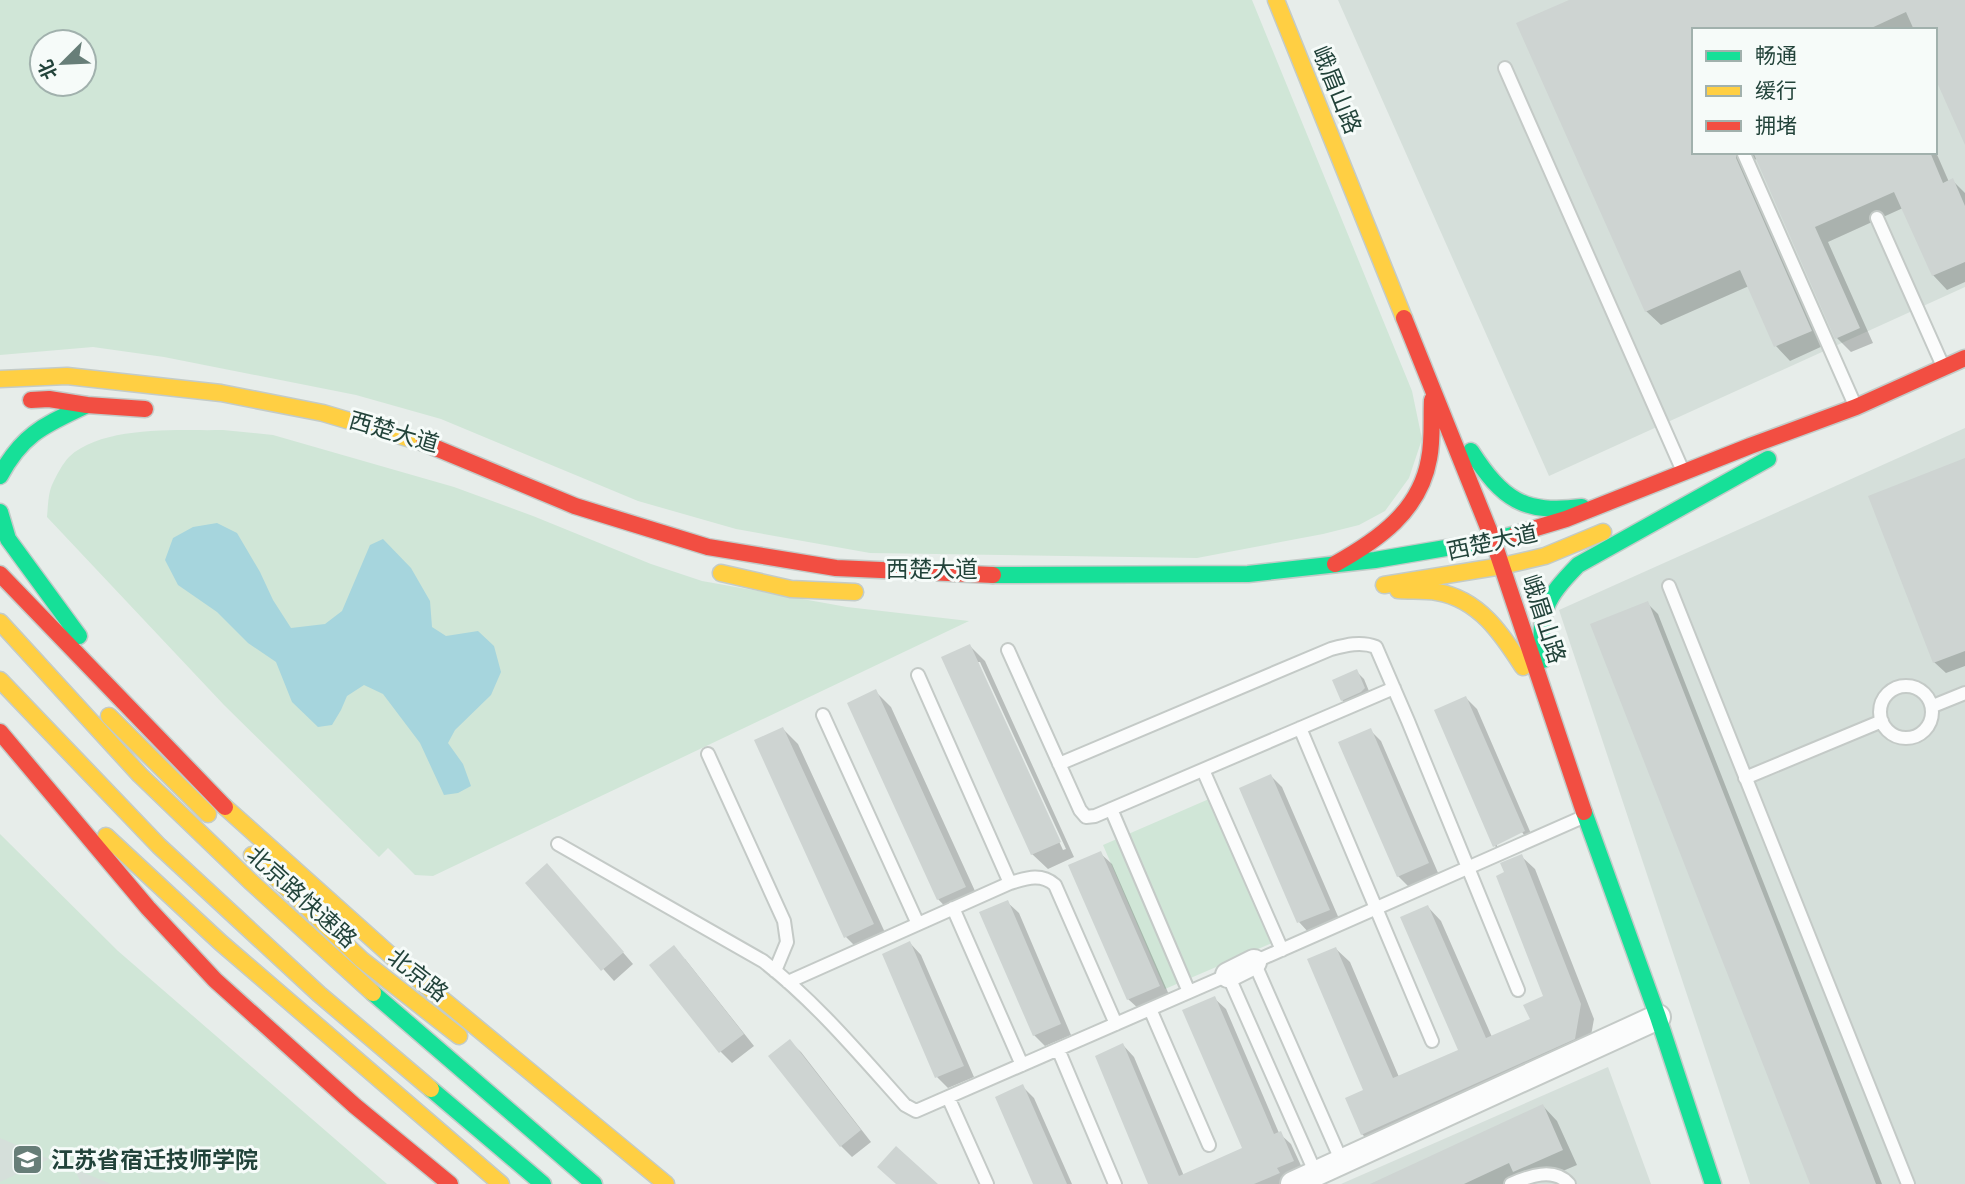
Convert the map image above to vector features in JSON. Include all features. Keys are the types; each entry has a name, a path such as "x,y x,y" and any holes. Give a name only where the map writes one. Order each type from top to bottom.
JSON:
{"main road":[{"name":"峨眉山路","path":"1276,0 1493,540 1585,816 1658,1017 1713,1184"},
{"name":"西楚大道","path":"0,379 67,376 221,393 323,413 422,442 575,506 708,547 836,568 1009,576 1181,575 1248,574 1375,560 1493,540 1532,530 1856,407 1965,358"},
{"path":"1433,390 1483,471 1517,503 1536,509 1562,510 1606,503"},
{"path":"1333,565 1366,548 1394,525 1412,505 1423,487 1429,460 1433,390"},
{"path":"12,401 49,399 87,405 166,410"},
{"path":"0,476 12,454 29,437 50,422 87,405"},
{"name":"西楚大道","path":"1549,708 1498,629 1465,601 1442,593 1367,588 1502,566 1545,556 1643,516 1768,459 1856,407"},
{"path":"1549,708 1539,633 1547,601 1557,586 1578,565 1768,459"},
{"path":"0,512 8,539 151,729"},
{"name":"西楚大道","path":"705,568 791,589 874,592"},
{"path":"0,574 236,818 407,970 666,1184"},
{"path":"0,607 216,822"},
{"name":"北京路快速路","path":"0,622 139,774 246,877 415,1029 594,1184"},
{"path":"0,680 159,846 319,994 543,1184"},
{"path":"0,730 118,872"},
{"path":"0,730 124,855 310,1021 500,1184"},
{"path":"0,742 215,980 355,1106 450,1184"},
{"name":"北京路","path":"235,840 362,960 469,1044"},
{"path":"533,1095 644,1184"}],"street":[{"path":"1228,975 1254,962"},
{"path":"1293,1184 1658,1017"}],"lane":[{"path":"1505,68 1683,472"},
{"path":"1744,154 1856,407"},
{"path":"1877,218 1944,368"},
{"path":"1669,586 1908,1184"},
{"path":"1059,764 1340,647 1367,644 1376,647 1518,990"},
{"path":"1008,650 1080,810 1086,817 1095,816 1394,688"},
{"path":"919,675 1010,883"},
{"path":"1904,685 1922,690 1933,706 1931,725 1917,737 1899,739 1883,728 1879,710 1887,693 1904,685"},
{"path":"1933,706 1965,693"},
{"path":"823,715 918,924"},
{"path":"1745,778 1882,721"},
{"path":"1300,728 1432,1041"},
{"path":"708,754 784,921 787,942 775,971"},
{"path":"1203,770 1282,950"},
{"path":"1111,809 1189,992"},
{"path":"1342,1162 1254,962 1585,816"},
{"path":"558,844 763,961 835,1028 905,1105 916,1111 1228,975 1316,1174"},
{"path":"788,982 1010,883 1029,877 1047,878 1055,885 1116,1024"},
{"path":"953,908 1022,1065"},
{"path":"1150,1009 1209,1145"},
{"path":"1058,1049 1115,1184"},
{"path":"948,1097 987,1184"},
{"path":"1511,1184 1527,1177 1550,1174 1569,1184"}],"shaded area":[{"path":"1338,0 1965,0 1965,287 1549,476"},
{"path":"1965,428 1965,1184 1750,1184 1559,610"},
{"path":"1608,1067 1651,1184 1341,1184"},
{"name":"江苏省宿迁技师学院","path":"0,1137 113,1184 0,1184"}],"green space":[{"path":"0,0 1252,0 1412,391 1422,439 1409,478 1385,511 1359,525 1323,534 1197,558 870,553 736,529 638,501 441,419 356,395 164,357 93,347 0,355"},
{"path":"223,430 273,435 454,487 651,564 702,581 847,607 969,621 433,876 415,875 388,848 379,857 224,705 47,517 55,478 69,457 84,447 101,439 142,432"},
{"path":"1209,799 1272,943 1165,989 1103,845"},
{"path":"0,834 118,951 387,1184 111,1184 75,1169 81,1184 0,1184 49,1159 0,1138"}],"water":[{"path":"217,523 237,533 291,628 325,624 342,611 370,545 383,539 411,568 430,601 432,627 446,636 478,631 494,646 501,672 491,695 455,730 448,743 463,764 471,786 458,793 444,795 420,743 383,694 364,685 347,696 332,725 318,727 292,702 276,662 248,643 217,612 178,585 165,560 173,538 193,527"}],"building":[{"path":"1569,0 1965,0 1965,145 1937,82 1937,28 1913,28 1906,12 1871,28 1692,28 1692,154 1736,154 1812,331 1774,347 1740,270 1645,312 1516,23"},
{"path":"1754,154 1931,154 1943,183 1953,178 1965,206 1965,262 1932,276 1894,192 1815,227 1860,328 1835,339"},
{"path":"1965,458 1965,651 1933,663 1868,496"},
{"path":"1648,601 1876,1184 1810,1184 1590,624"},
{"path":"970,644 1061,842 1031,855 941,657"},
{"path":"1357,669 1365,688 1341,701 1332,680"},
{"path":"876,689 966,887 937,900 847,703"},
{"path":"1466,696 1525,831 1493,847 1434,710"},
{"path":"783,727 874,924 844,938 754,740"},
{"path":"1371,728 1429,863 1397,877 1338,742"},
{"path":"1271,774 1330,910 1297,923 1239,788"},
{"path":"1101,851 1160,986 1127,1000 1068,865"},
{"path":"1522,854 1581,1004 1575,1039 1361,1135 1345,1098 1363,1090 1307,959 1336,947 1393,1078 1458,1050 1400,917 1428,905 1486,1038 1530,1019 1523,1005 1543,996 1496,876 1504,872 1500,863"},
{"path":"547,863 624,952 601,971 525,883"},
{"path":"1008,900 1061,1024 1033,1036 979,912"},
{"path":"910,941 964,1066 935,1078 882,954"},
{"path":"674,945 744,1034 719,1053 649,965"},
{"path":"1215,996 1274,1134 1281,1131 1294,1161 1277,1168 1280,1173 1254,1184 1148,1184 1095,1056 1123,1043 1179,1176 1242,1148 1182,1010"},
{"path":"790,1039 861,1130 840,1147 768,1056"},
{"path":"1023,1084 1067,1184 1033,1184 995,1097"},
{"path":"1543,1104 1563,1150 1513,1172 1509,1163 1464,1184 1370,1184"},
{"path":"896,1146 938,1184 896,1184 877,1167"}],"traffic: fast":[{"path":"0,476 17,450 36,432 87,405"},
{"path":"1471,451 1494,481 1516,500 1544,508 1582,507"},
{"path":"1543,660 1542,630 1546,607 1558,587 1578,565 1768,459"},
{"path":"0,512 8,539 79,636"},
{"path":"993,575 1248,574 1375,560 1516,534"},
{"path":"1584,812 1658,1017 1713,1184"},
{"path":"373,993 594,1184"},
{"path":"431,1089 543,1184"}],"traffic: slow":[{"path":"1276,0 1404,318"},
{"path":"0,379 67,376 221,393 323,413 424,443"},
{"path":"1384,585 1502,566 1545,556 1603,532"},
{"path":"721,573 791,589 855,592"},
{"path":"1398,590 1437,592 1465,602 1498,631 1523,667"},
{"path":"0,622 140,775 250,881 373,993"},
{"path":"0,680 159,846 319,994 431,1089"},
{"path":"109,716 208,814"},
{"path":"225,807 407,970 666,1184"},
{"path":"106,836 220,942 501,1184"},
{"path":"252,855 362,960 459,1036"}],"traffic: jam":[{"path":"1404,318 1493,540 1584,812"},
{"path":"1516,534 1566,519 1856,407 1965,358"},
{"path":"31,400 49,399 145,409"},
{"path":"1335,564 1381,534 1407,509 1417,494 1430,452 1432,400"},
{"path":"424,443 575,506 708,547 836,568 993,575"},
{"path":"0,574 225,807"},
{"path":"0,732 148,908 215,980 355,1106 450,1184"}],"place":[{"name":"江苏省宿迁技师学院","path":"28,1160"}]}
